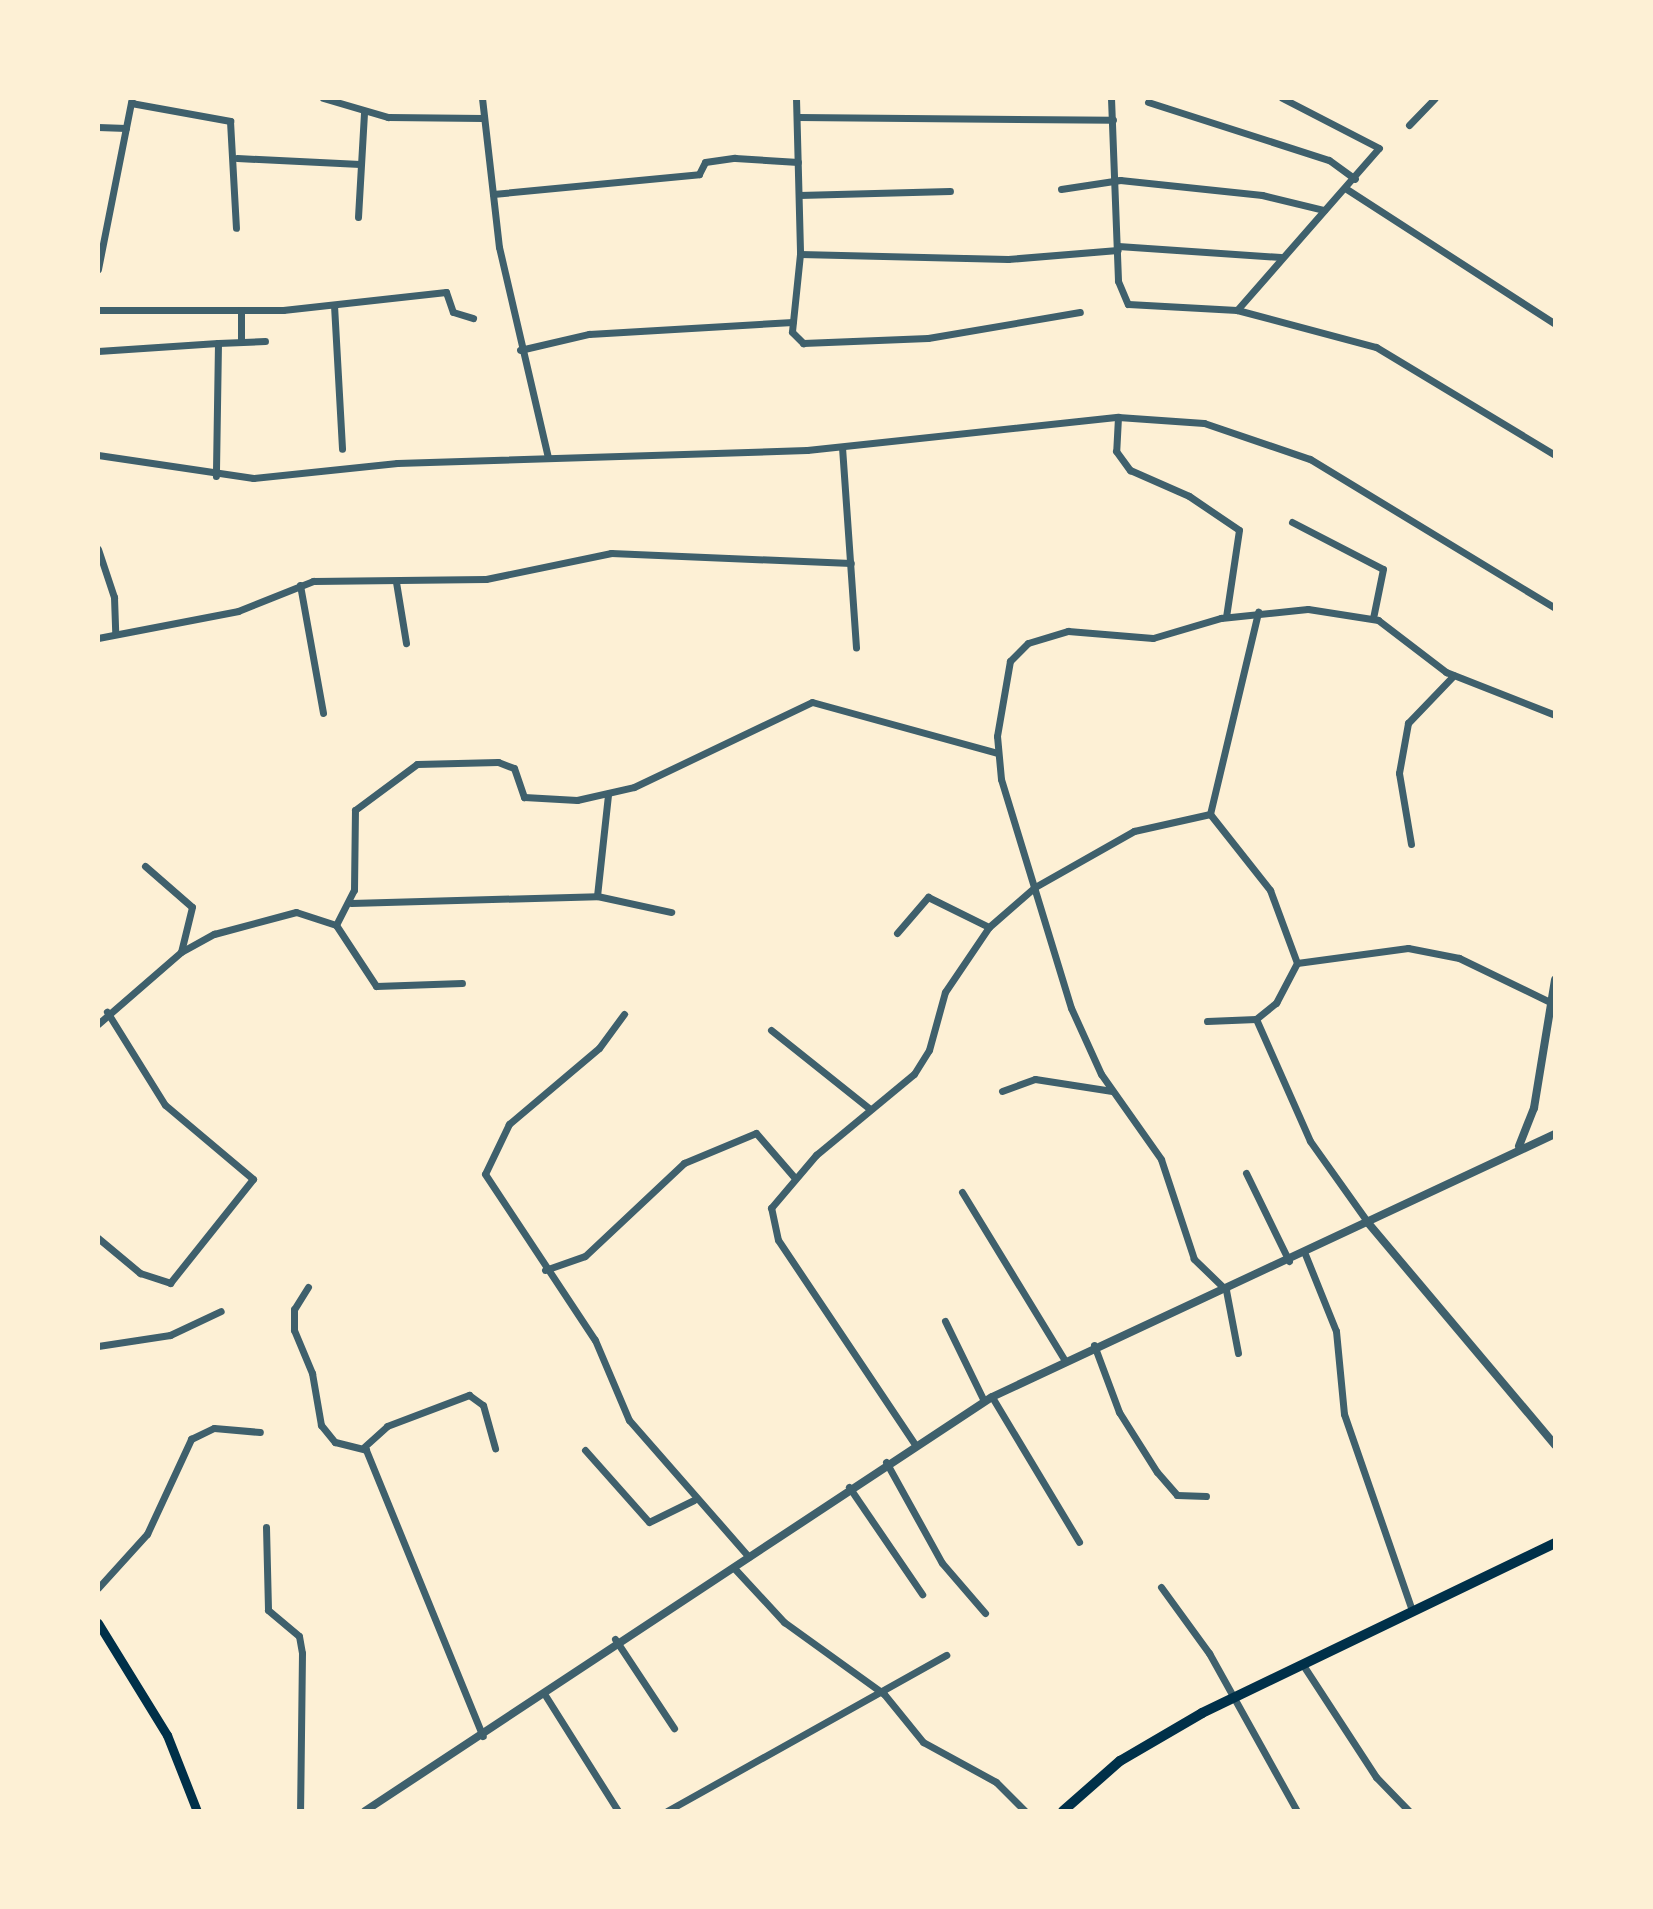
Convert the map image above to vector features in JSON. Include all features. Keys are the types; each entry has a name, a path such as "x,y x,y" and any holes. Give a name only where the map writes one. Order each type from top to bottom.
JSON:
{"main road":[{"path":"1063,1811 1120,1761 1235,1696 1555,1543"},
{"path":"98,1623 167,1735 197,1811"}],"street":[{"path":"323,98 364,112 483,118"},
{"path":"482,98 493,194 520,350 548,457"},
{"path":"796,98 800,254 793,337 803,343 878,343 1080,312"},
{"path":"1111,98 1120,180 1118,248 1128,304 1237,310 1376,347 1555,455"},
{"path":"1237,310 1379,148 1282,98"},
{"path":"1409,125 1435,98"},
{"path":"98,269 131,101 225,118 234,126 236,228"},
{"path":"1148,102 1329,160 1355,179"},
{"path":"358,217 364,112"},
{"path":"798,117 1113,120"},
{"path":"98,127 126,128"},
{"path":"237,158 360,164"},
{"path":"493,194 699,174 705,162 735,158 798,162"},
{"path":"1061,189 1120,180 1262,195 1324,210"},
{"path":"1345,188 1555,324"},
{"path":"799,195 950,191"},
{"path":"800,254 1008,259 1118,248 1281,257"},
{"path":"98,310 241,310 334,305 446,292 458,317 473,318"},
{"path":"334,305 342,449"},
{"path":"241,310 241,342"},
{"path":"520,350 589,334 793,322"},
{"path":"98,351 265,341"},
{"path":"216,476 218,343"},
{"path":"98,455 216,476 548,457 842,447 1118,417 1204,423 1285,447 1555,608"},
{"path":"1118,417 1116,451 1130,470 1189,496 1239,530 1226,617"},
{"path":"842,447 856,648"},
{"path":"1292,522 1383,569 1373,618"},
{"path":"98,549 114,597 115,632"},
{"path":"98,638 115,632 238,611 300,585 486,579 611,553 851,563"},
{"path":"396,582 406,643"},
{"path":"300,585 323,713"},
{"path":"1210,814 1258,612"},
{"path":"1238,1353 1226,1290 1194,1259 1161,1159 1112,1091 1071,1008 997,753 1010,661 1028,643 1068,631 1160,637 1226,617 1258,612 1373,618 1454,675 1555,715"},
{"path":"1411,844 1399,773 1408,723 1454,675"},
{"path":"336,925 351,903 354,813 408,767 471,757 514,768 528,799 608,794 812,702 997,753"},
{"path":"597,896 608,794"},
{"path":"914,1443 771,1225 771,1208 794,1177 924,1060 945,992 989,927 1035,887 1140,829 1210,814"},
{"path":"1207,1021 1256,1019 1276,1003 1297,963 1270,890 1210,814"},
{"path":"145,866 192,907 181,952"},
{"path":"351,903 597,896 671,912"},
{"path":"897,933 928,897 989,927"},
{"path":"98,1024 107,1012 181,952 283,914 315,913 336,925 371,984 462,983"},
{"path":"1297,963 1373,948 1417,949 1473,964 1552,1003"},
{"path":"365,1811 545,1695 615,1639 734,1568 914,1443 988,1399 1094,1345 1226,1290 1369,1224 1525,1142 1534,1108 1555,980"},
{"path":"98,1238 140,1273 170,1283 253,1179 165,1105 107,1012"},
{"path":"624,1014 599,1048 509,1124 487,1159 489,1184 595,1340 629,1420 694,1500 749,1557"},
{"path":"1256,1019 1310,1141 1369,1224 1555,1445"},
{"path":"771,1030 870,1109"},
{"path":"1002,1091 1035,1079 1112,1091"},
{"path":"545,1270 585,1256 684,1163 756,1133 794,1177"},
{"path":"1515,1148 1555,1134"},
{"path":"1246,1173 1289,1261"},
{"path":"962,1192 1065,1361"},
{"path":"1305,1254 1336,1331 1344,1414 1412,1610"},
{"path":"308,1287 294,1309 294,1330 312,1373 321,1425 335,1442 364,1447"},
{"path":"98,1346 170,1335 221,1311"},
{"path":"945,1321 988,1399 1079,1542"},
{"path":"1094,1345 1119,1412 1157,1472 1177,1495 1206,1496"},
{"path":"364,1447 387,1426 469,1395 483,1405 495,1448"},
{"path":"98,1588 147,1534 191,1439 214,1428 260,1432"},
{"path":"364,1447 483,1736"},
{"path":"585,1450 649,1522 694,1500"},
{"path":"886,1462 942,1563 985,1613"},
{"path":"849,1487 922,1594"},
{"path":"266,1527 268,1610 299,1636 302,1653 300,1811"},
{"path":"734,1568 784,1622 884,1694 923,1742 996,1782 1025,1811"},
{"path":"1161,1587 1235,1696 1297,1811"},
{"path":"615,1639 674,1728"},
{"path":"667,1811 946,1655"},
{"path":"1303,1665 1376,1777 1409,1811"},
{"path":"545,1695 618,1811"}]}
